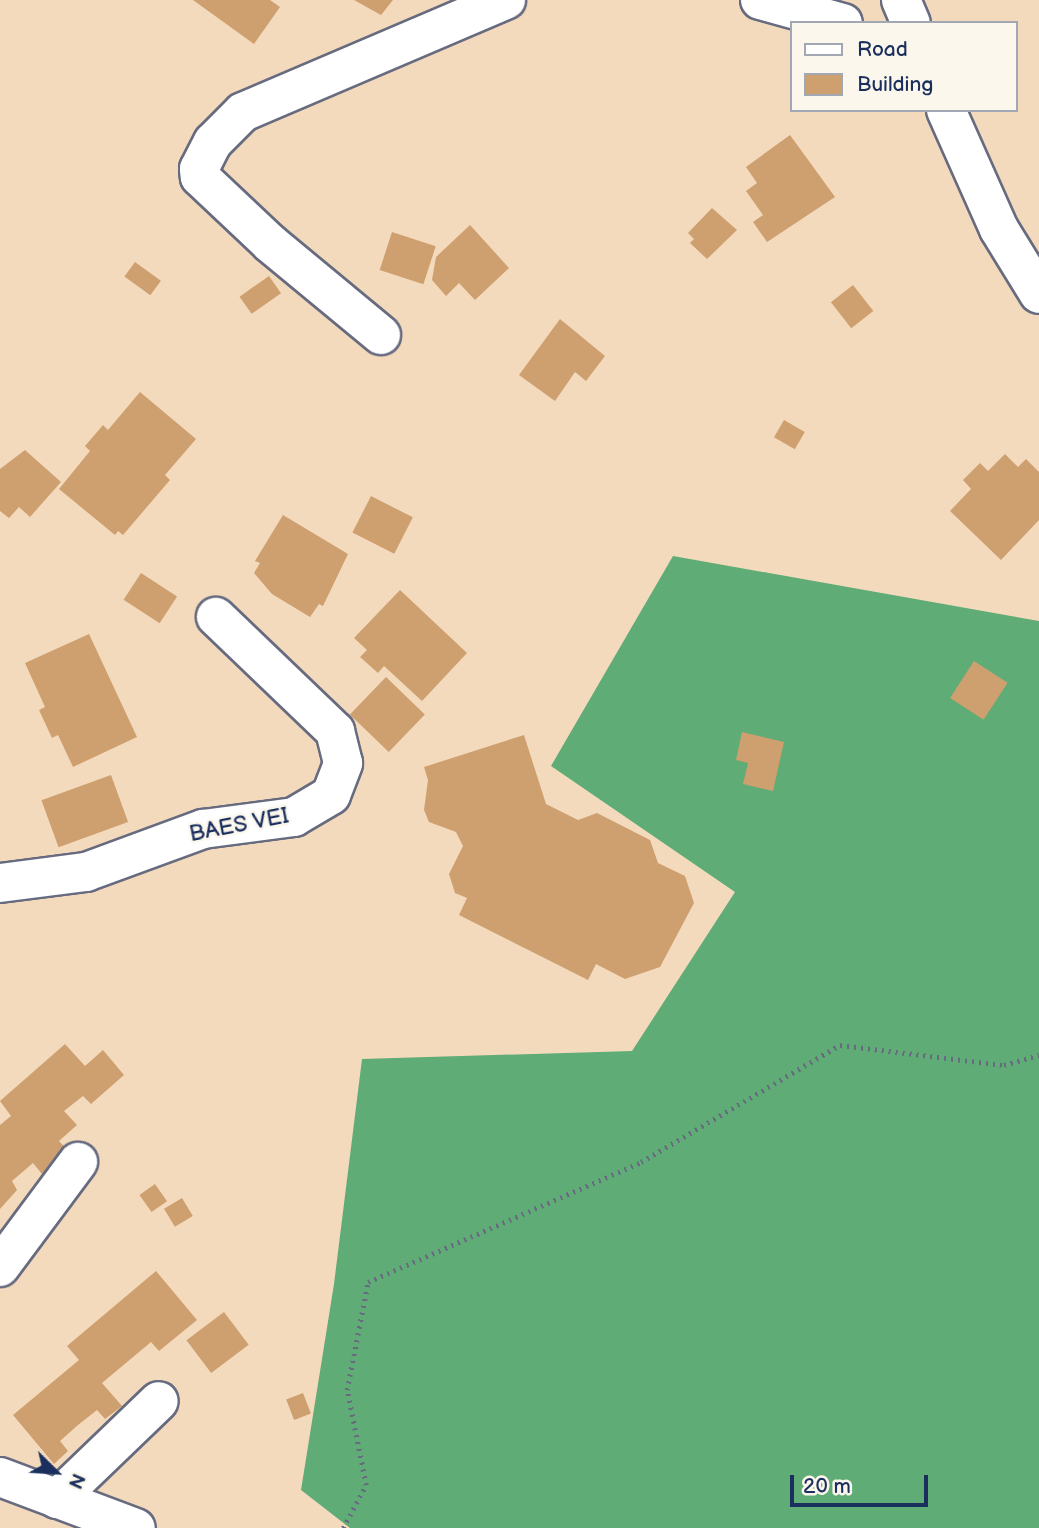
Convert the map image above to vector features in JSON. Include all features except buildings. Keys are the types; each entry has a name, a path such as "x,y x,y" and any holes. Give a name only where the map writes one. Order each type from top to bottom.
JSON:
{"street":[{"path":"381,335 271,244 201,177 199,169 213,142 243,112 506,0"},
{"path":"760,0 837,21"},
{"path":"901,0 910,21"},
{"path":"947,112 999,229 1039,294"},
{"name":"BAES VEI","path":"0,883 86,872 203,829 294,817 331,795 341,774 342,750 335,731 216,617"},
{"path":"0,1267 78,1162"},
{"path":"57,1499 159,1401"},
{"path":"0,1477 136,1528"}],"path":[{"path":"343,1528 366,1485 347,1390 368,1282 641,1162 840,1045 1004,1065 1039,1055"}],"green space":[{"path":"673,556 1039,621 1039,1528 350,1528 301,1490 334,1284 362,1059 632,1051 735,892 551,766"}]}
